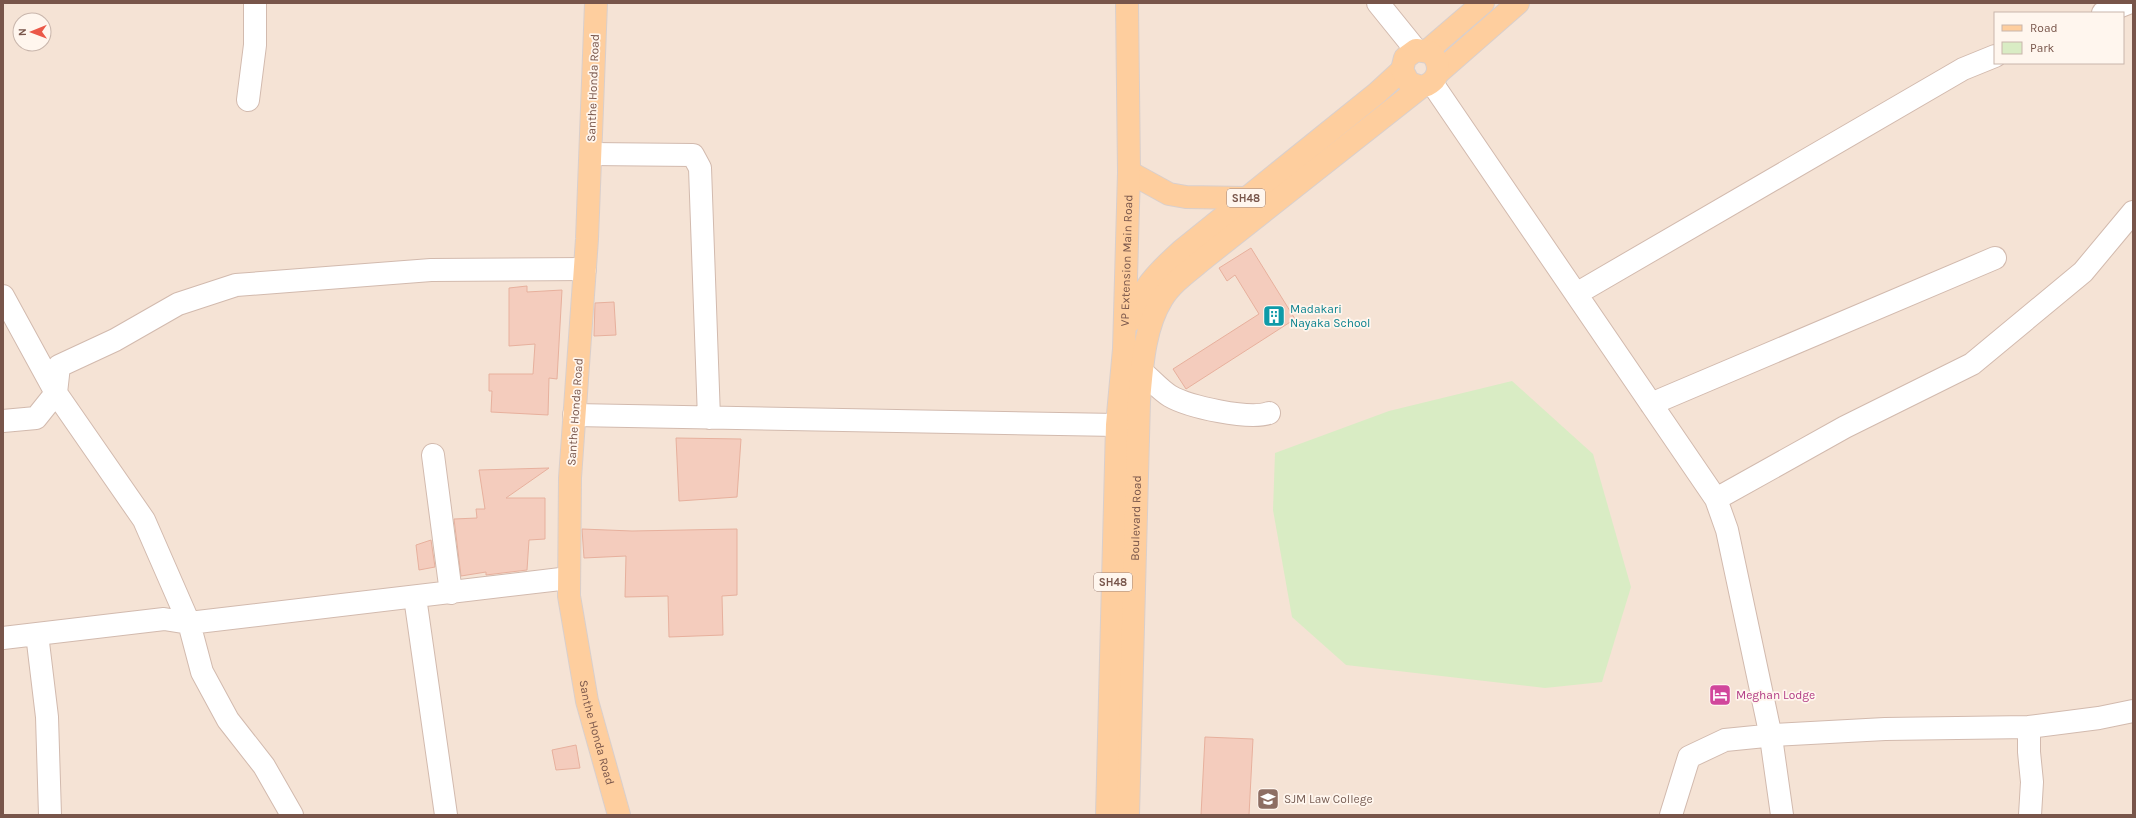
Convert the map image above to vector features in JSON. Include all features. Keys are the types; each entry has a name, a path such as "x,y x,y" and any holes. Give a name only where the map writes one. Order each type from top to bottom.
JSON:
{"main road":[{"name":"Santhe Honda Road","path":"596,3 591,154 585,270 570,478 569,596 587,701 619,815"},
{"name":"VP Extension Main Road","path":"1126,3 1129,172 1129,362"},
{"name":"SH48","path":"1129,362 1130,319 1141,294 1156,274 1402,70 1405,58 1421,51 1483,3"},
{"name":"SH48","path":"1431,81 1518,3"},
{"path":"1402,70 1409,83 1431,81 1438,62 1435,57 1421,51"},
{"name":"Boulevard Road","path":"1107,815 1117,425 1129,362 1147,341 1152,319 1162,298 1181,278 1431,81"},
{"name":"VP Extension Main Road","path":"1129,172 1169,194 1186,198 1247,198"},
{"name":"Boulevard Road","path":"1128,815 1139,401 1129,362"}],"street":[{"path":"248,100 255,45 255,3"},
{"path":"1378,3 1421,51"},
{"path":"2106,12 2128,3"},
{"path":"1576,294 1963,69 1994,56"},
{"path":"1431,81 1716,499 1727,530 1771,737 1782,815"},
{"path":"591,154 693,156 700,168 709,418"},
{"path":"1716,499 1845,427 1972,364 2083,272 2133,212"},
{"path":"1651,404 1995,258"},
{"path":"3,421 36,418 56,393 59,366 115,340 178,304 236,285 431,270 585,270"},
{"path":"3,296 56,393 144,520 189,623 202,672 228,720 264,766 292,815"},
{"path":"1129,362 1170,396 1205,409 1260,416 1269,413"},
{"path":"574,415 1117,425"},
{"path":"433,455 452,592"},
{"path":"3,638 164,619 189,623 569,578"},
{"path":"415,597 446,815"},
{"path":"37,634 47,717 50,815"},
{"path":"1671,815 1689,757 1725,740 1885,729 2029,727 2098,718 2133,711"},
{"path":"2029,727 2028,752 2032,782 2030,815"}],"shaded area":[{"path":"3,3 2133,3 2133,815 3,815"}],"green space":[{"path":"1512,381 1593,454 1631,587 1602,682 1545,688 1346,665 1292,617 1273,510 1275,453 1389,411"}],"building":[{"name":"Madakari Nayaka School","path":"1251,248 1295,319 1186,389 1173,369 1259,314 1235,275 1227,281 1219,268"},
{"path":"527,286 527,292 562,290 557,379 549,378 548,415 491,412 492,391 489,391 489,374 533,374 535,344 509,346 509,288"},
{"path":"614,302 616,335 594,336 595,303"},
{"path":"676,438 741,439 737,497 679,501"},
{"path":"549,468 506,498 545,498 545,539 529,540 527,570 486,575 486,572 461,576 454,519 477,518 476,509 485,509 479,470"},
{"path":"582,529 632,531 737,529 737,595 722,596 723,635 669,637 668,596 625,597 626,556 584,558"},
{"path":"431,540 435,567 419,570 416,545"},
{"path":"1205,737 1253,739 1249,815 1201,815"},
{"path":"576,745 580,768 556,770 552,750"}],"place":[{"name":"Madakari Nayaka School","path":"1274,316"},
{"name":"Meghan Lodge","path":"1720,695"},
{"name":"SJM Law College","path":"1268,799"}]}
